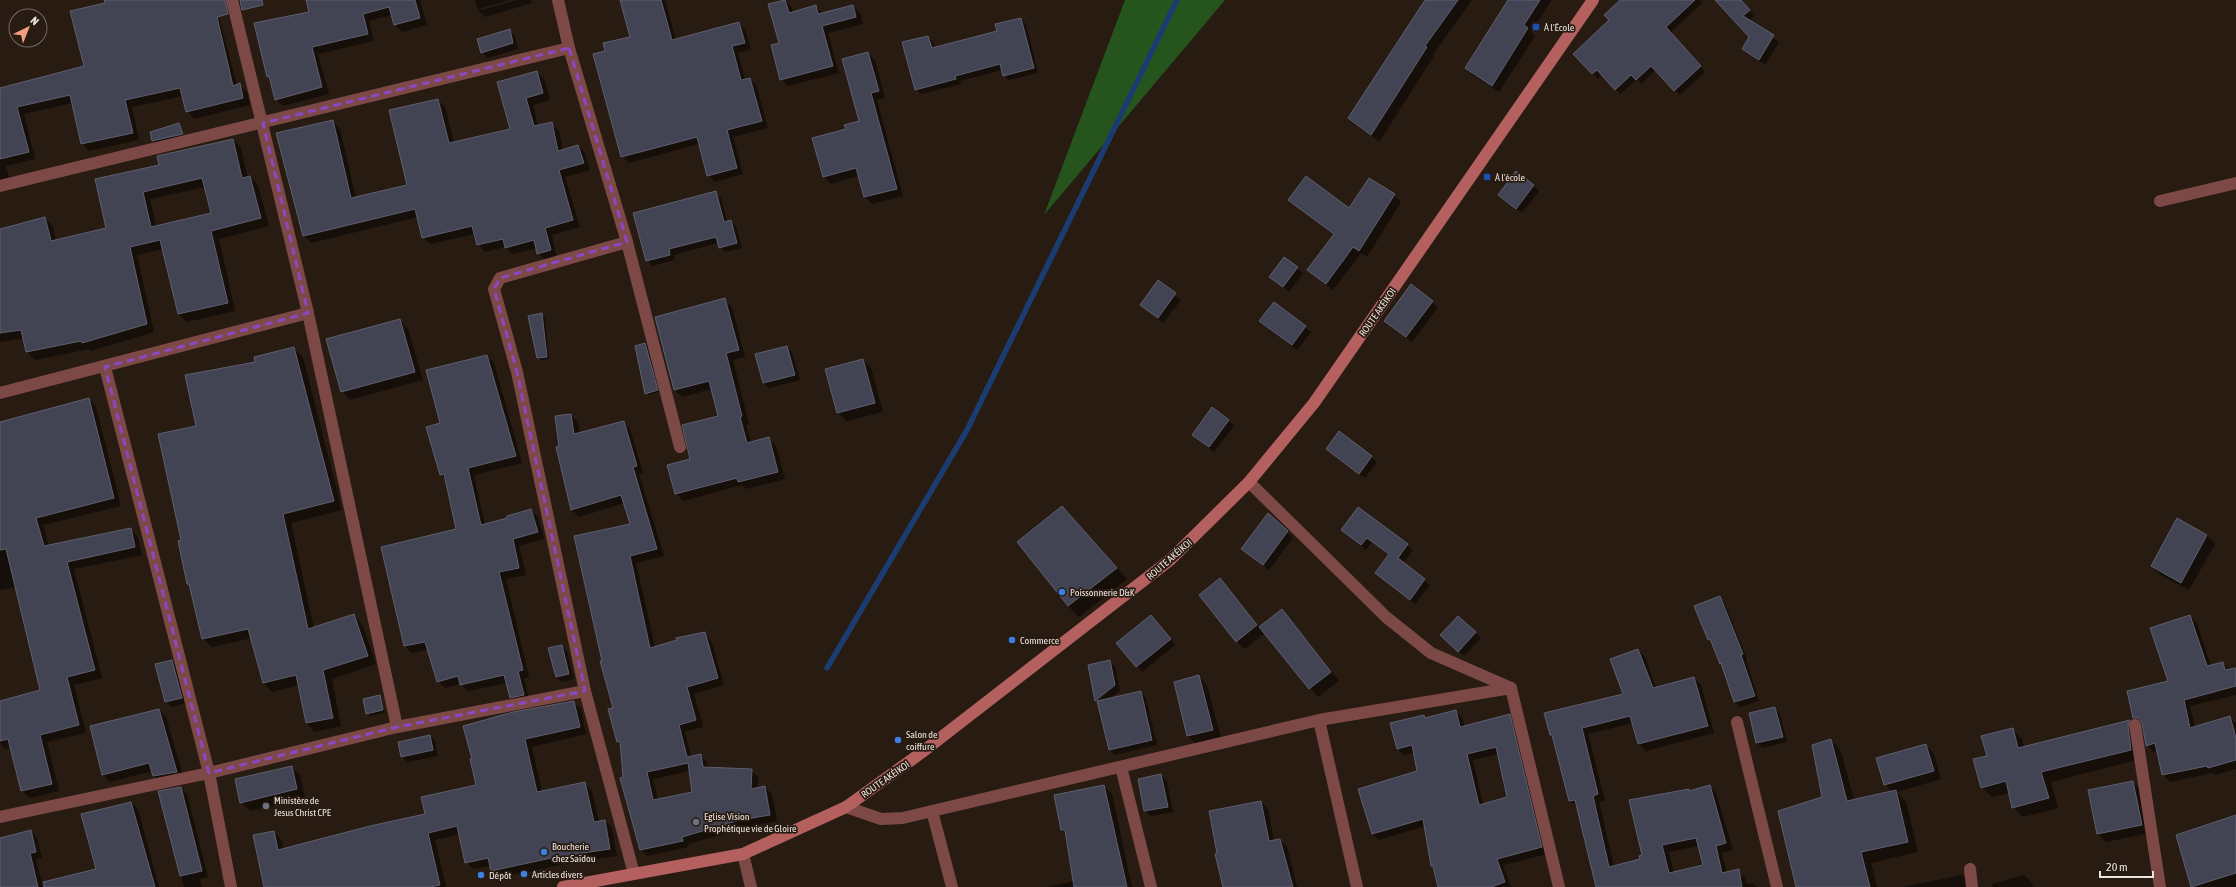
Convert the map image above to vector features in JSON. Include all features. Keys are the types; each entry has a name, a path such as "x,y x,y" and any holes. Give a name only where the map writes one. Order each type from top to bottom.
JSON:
{"street":[{"path":"232,0 308,313 397,727"},
{"path":"558,0 570,48 628,242 680,447"},
{"name":"ROUTE AKÉIKOI","path":"564,887 742,854 846,807 921,753 1170,560 1249,482 1314,403 1592,0"},
{"path":"0,186 570,48"},
{"path":"2160,200 2236,183"},
{"path":"628,242 500,278 494,289 517,372 585,692 634,874"},
{"path":"0,393 105,367 308,313"},
{"path":"105,367 209,773 231,887"},
{"path":"1249,482 1386,617 1431,653 1511,688"},
{"path":"846,807 881,819 903,818 1319,720 1511,688"},
{"path":"1511,688 1559,887"},
{"path":"0,817 209,773 397,727 585,692"},
{"path":"1319,720 1357,887"},
{"path":"1737,722 1777,887"},
{"path":"2135,725 2160,887"},
{"path":"1121,767 1151,887"},
{"path":"932,812 952,887"},
{"path":"742,854 751,887"},
{"path":"1970,869 1972,887"}],"highlighted area":[{"path":"569,48 627,242 500,278 494,289 517,372 585,691 397,727 209,773 105,367 308,313 263,123"}],"green space":[{"path":"1125,0 1225,0 1044,215"}],"building":[{"path":"104,0 225,0 228,14 217,17 233,86 240,83 243,98 186,112 180,88 125,100 133,133 81,144 70,95 17,107 29,152 0,159 0,88 84,66 70,11 105,3"},
{"path":"240,0 262,0 263,5 242,10"},
{"path":"306,0 415,0 420,18 394,25 389,7 363,14 368,34 312,47 322,87 275,100 269,76 267,77 254,23 309,12"},
{"path":"620,0 661,0 672,40 739,22 745,43 732,46 741,80 750,78 762,121 727,130 737,168 707,176 697,137 621,157 593,54 605,51 603,43 630,37"},
{"path":"785,0 789,13 816,5 818,14 853,5 856,17 822,26 833,66 780,80 771,45 779,43 768,4"},
{"path":"1425,0 1458,0 1425,46 1427,47 1371,135 1348,118"},
{"path":"1508,0 1540,0 1524,25 1528,28 1492,86 1465,68"},
{"path":"1620,0 1695,0 1666,27 1701,66 1674,91 1651,66 1636,80 1631,75 1615,90 1597,70 1592,74 1573,54 1609,20 1604,15"},
{"path":"1715,0 1741,0 1750,10 1743,16 1774,35 1759,60 1742,49 1749,37"},
{"path":"1021,18 1034,68 1003,76 1000,64 955,76 956,79 915,90 902,42 928,36 932,48 997,31 995,24"},
{"path":"510,29 513,43 481,53 477,39"},
{"path":"868,52 879,91 871,93 897,189 864,197 856,168 823,177 812,138 846,129 844,125 859,121 842,59"},
{"path":"537,71 543,93 526,98 534,126 552,122 558,151 578,145 584,163 559,170 573,220 545,228 551,250 537,254 534,240 505,248 503,239 477,245 472,226 422,238 415,209 303,236 276,133 333,120 351,198 407,185 389,110 438,99 449,143 510,129 497,82"},
{"path":"179,123 183,134 152,141 150,132"},
{"path":"233,139 242,178 250,176 261,218 211,231 228,303 178,314 160,240 130,247 147,324 82,343 81,341 26,352 21,330 0,333 0,229 45,217 51,241 106,228 95,179 159,165 157,156","holes":["202,178 211,213 151,227 143,192"]},
{"path":"1516,171 1534,185 1516,209 1498,195"},
{"path":"1306,176 1349,208 1369,178 1395,194 1359,251 1353,247 1326,284 1307,270 1334,234 1288,200"},
{"path":"716,191 724,222 731,220 737,243 719,248 716,237 669,249 670,255 646,261 633,213"},
{"path":"1284,257 1298,267 1283,287 1269,277"},
{"path":"1158,280 1176,293 1158,318 1140,305"},
{"path":"1411,284 1433,301 1406,337 1384,321"},
{"path":"725,298 739,350 726,353 742,416 740,417 747,443 769,437 778,472 738,482 737,478 675,494 667,465 690,459 682,425 718,416 709,381 674,390 655,317"},
{"path":"1274,302 1306,326 1292,345 1259,321"},
{"path":"542,313 547,357 537,358 528,316"},
{"path":"400,319 415,372 341,392 326,339"},
{"path":"645,343 658,390 645,394 635,346"},
{"path":"787,346 795,375 763,383 755,354"},
{"path":"294,347 334,501 283,514 308,629 354,614 368,656 323,670 333,718 306,723 296,675 263,683 248,629 202,639 189,584 187,584 178,541 181,540 158,434 196,426 185,375 255,362 254,357"},
{"path":"487,355 516,456 468,468 481,525 507,518 507,516 531,509 538,532 513,539 519,568 499,572 523,670 518,671 524,695 510,698 504,675 460,685 458,676 437,682 425,642 404,646 381,547 456,529 444,474 440,475 426,427 440,423 426,370"},
{"path":"863,359 875,403 837,413 825,369"},
{"path":"89,398 114,498 36,518 44,546 131,528 135,547 67,562 95,670 67,677 79,725 40,735 52,784 21,791 8,739 0,741 0,701 40,690 6,549 0,550 0,422"},
{"path":"1212,407 1229,420 1209,447 1192,435"},
{"path":"571,414 574,434 624,421 637,466 633,467 657,549 630,556 650,648 677,640 676,638 705,632 718,678 687,687 696,720 679,725 687,757 701,754 703,767 752,769 751,789 765,786 770,815 740,820 682,837 683,841 640,850 620,778 623,777 620,741 617,742 608,709 613,708 600,661 602,661 574,536 630,524 621,495 571,510 556,447 559,446 555,416","holes":["688,763 692,792 653,800 647,772"]},
{"path":"1339,431 1372,456 1359,474 1326,449"},
{"path":"1062,506 1117,568 1068,606 1017,542"},
{"path":"1358,507 1408,544 1398,558 1425,579 1410,600 1375,573 1389,554 1367,538 1361,545 1341,530"},
{"path":"1268,513 1288,531 1263,565 1241,549"},
{"path":"2177,518 2207,535 2181,583 2151,566"},
{"path":"1220,578 1257,625 1236,642 1199,595"},
{"path":"1720,596 1743,654 1741,655 1755,696 1734,702 1721,663 1720,664 1710,639 1708,640 1694,606"},
{"path":"1282,609 1331,672 1309,689 1259,627"},
{"path":"1151,615 1171,639 1136,667 1116,643"},
{"path":"2190,615 2207,666 2223,662 2225,670 2236,668 2236,686 2184,700 2190,728 2230,716 2236,738 2236,760 2208,768 2207,766 2162,775 2155,743 2146,746 2142,723 2138,718 2133,718 2127,691 2168,681 2150,628"},
{"path":"1458,616 1476,632 1458,652 1440,635"},
{"path":"562,645 569,674 556,677 548,648"},
{"path":"1638,649 1653,688 1694,677 1708,726 1638,744 1630,716 1582,728 1598,794 1593,796 1609,867 1640,859 1639,856 1642,855 1629,800 1689,789 1689,791 1710,785 1726,843 1716,846 1722,873 1739,869 1742,887 1596,887 1575,800 1569,801 1552,735 1550,735 1544,713 1623,694 1610,659","holes":["1696,838 1703,865 1669,873 1662,845"]},
{"path":"172,660 182,698 165,702 155,664"},
{"path":"1110,660 1115,685 1095,701 1088,665"},
{"path":"1199,675 1213,730 1187,736 1174,682"},
{"path":"1141,691 1152,740 1109,750 1097,701"},
{"path":"380,695 383,710 366,714 363,699"},
{"path":"574,701 580,727 525,739 537,792 585,782 594,822 605,820 610,849 556,857 491,871 488,858 465,863 457,826 428,833 440,885 430,887 264,887 253,835 274,831 278,850 370,826 425,814 421,797 476,785 470,759 472,759 463,726 513,712"},
{"path":"1775,707 1783,737 1756,743 1749,713"},
{"path":"159,709 177,772 153,776 149,763 102,775 90,726"},
{"path":"1456,710 1460,727 1510,714 1542,847 1497,859 1505,882 1491,887 1438,887 1433,866 1431,866 1423,819 1372,834 1358,789 1417,771 1412,745 1397,749 1390,723 1424,715 1425,718","holes":["1496,747 1507,797 1479,805 1467,754"]},
{"path":"2130,720 2128,726 2131,750 2041,772 2049,798 2012,808 2006,781 1981,788 1973,759 1987,756 1981,736 2013,728 2018,748"},
{"path":"430,735 433,750 401,757 398,742"},
{"path":"1831,739 1847,801 1896,790 1908,842 1861,852 1870,887 1796,887 1778,811 1822,797 1812,745"},
{"path":"1926,744 1934,771 1884,785 1876,758"},
{"path":"292,766 297,789 240,803 235,779"},
{"path":"1161,774 1168,807 1144,811 1138,779"},
{"path":"2133,781 2142,825 2097,834 2088,790"},
{"path":"1104,785 1127,887 1074,887 1065,830 1061,830 1054,795"},
{"path":"181,787 202,871 180,876 158,791"},
{"path":"1261,801 1269,841 1280,839 1293,887 1223,887 1215,854 1217,853 1209,811"},
{"path":"131,802 155,887 44,887 43,882 96,869 81,814"},
{"path":"2236,815 2236,873 2191,887 2176,835"},
{"path":"31,830 36,852 30,853 38,887 0,887 0,838"}],"waterway":[{"path":"827,668 967,430 1177,0"}],"place":[{"name":"À l'École","path":"1536,27"},
{"name":"À l'école","path":"1487,177"},
{"name":"Poissonnerie D&K","path":"1062,592"},
{"name":"Commerce","path":"1012,640"},
{"name":"Salon de coiffure","path":"898,740"},
{"name":"Ministère de Jesus Christ CPE","path":"266,806"},
{"name":"Eglise Vision Prophétique vie de Gloire","path":"696,822"},
{"name":"Boucherie chez Saïdou","path":"544,852"},
{"name":"Articles divers","path":"524,874"},
{"name":"Dépôt","path":"481,875"}]}
